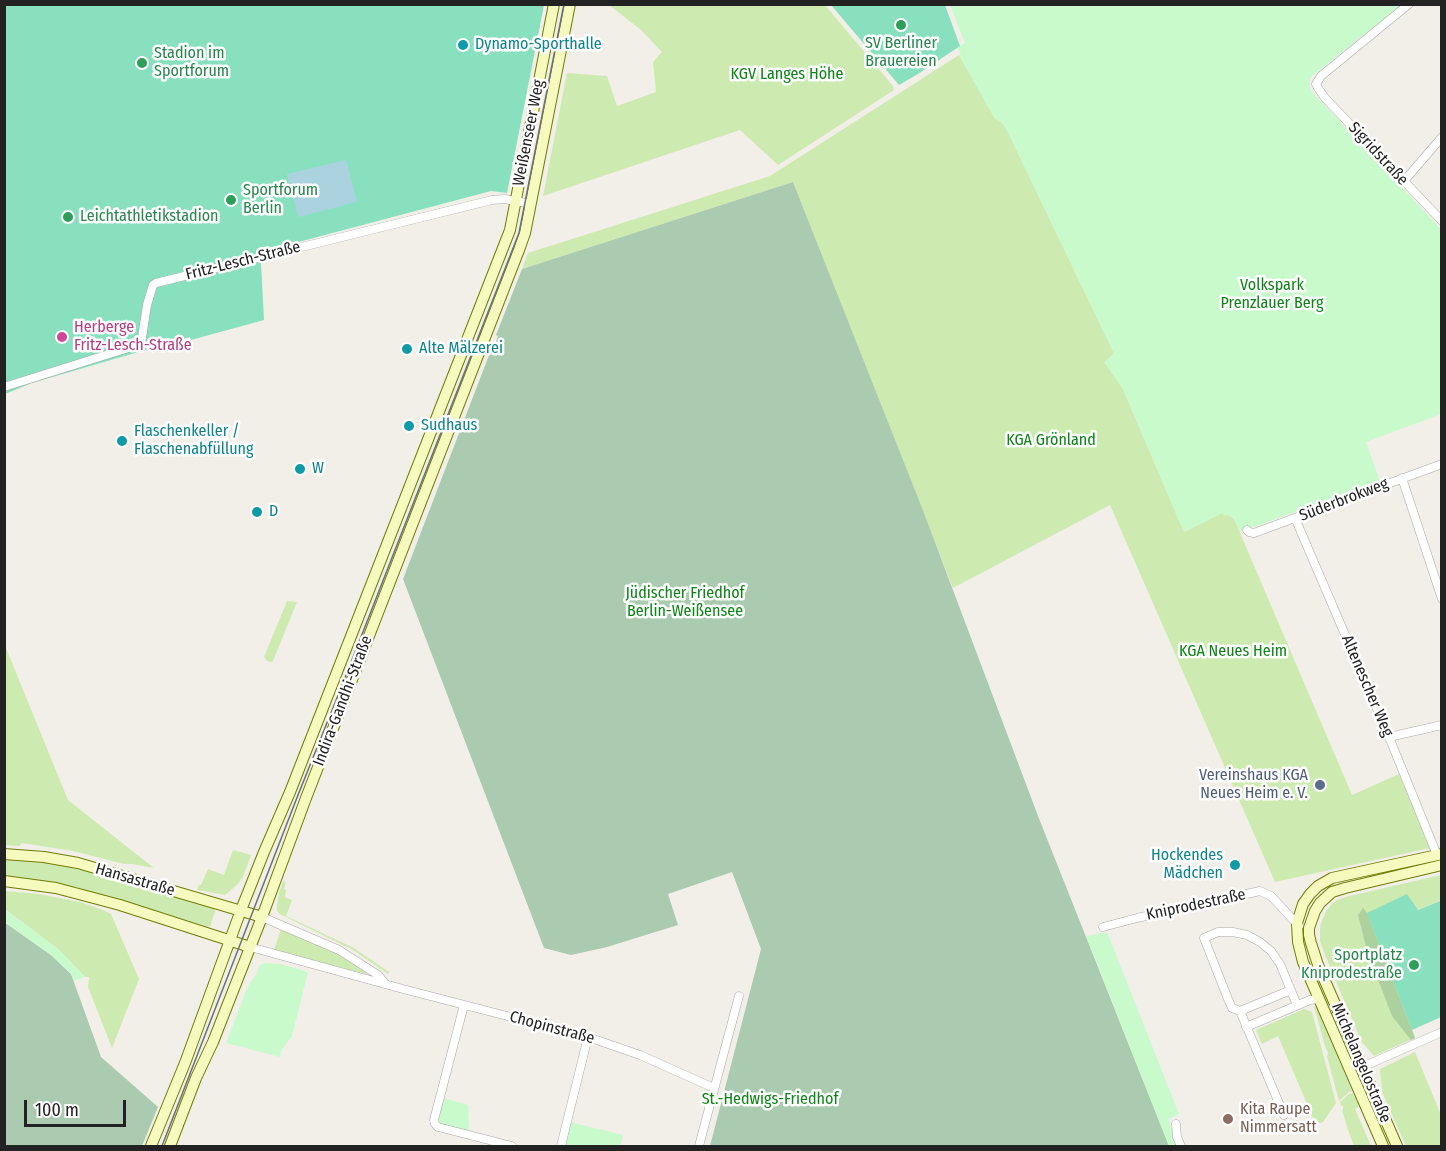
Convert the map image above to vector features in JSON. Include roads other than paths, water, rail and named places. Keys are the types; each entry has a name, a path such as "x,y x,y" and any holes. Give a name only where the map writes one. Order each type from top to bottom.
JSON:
{"main road":[{"name":"Weißenseer Weg","path":"498,261 510,230 554,4"},
{"name":"Weißenseer Weg","path":"517,256 525,233 570,4"},
{"path":"537,91 553,94"},
{"name":"Indira-Gandhi-Straße","path":"170,1146 262,917 517,256"},
{"name":"Indira-Gandhi-Straße","path":"152,1146 241,910 290,792 498,261"},
{"path":"290,792 306,798"},
{"name":"Hansastraße","path":"4,854 44,857 78,863 262,917"},
{"path":"1297,923 1303,904 1310,894 1332,878 1440,858"},
{"path":"1309,935 1315,911 1327,897 1338,890 1440,858"},
{"name":"Hansastraße","path":"4,881 56,888 126,907 250,947"},
{"name":"Michelangelostraße","path":"1297,923 1304,962 1383,1146"},
{"name":"Michelangelostraße","path":"1309,935 1318,966 1397,1146"}],"street":[{"name":"Sigridstraße","path":"1410,4 1321,76 1316,84 1325,98 1442,221"},
{"path":"1404,181 1442,137"},
{"name":"Fritz-Lesch-Straße","path":"4,387 141,344 147,304 153,285 156,283 492,200 504,199 531,204"},
{"name":"Süderbrokweg","path":"1247,530 1254,533 1442,464"},
{"path":"1402,478 1442,599"},
{"name":"Altenescher Weg","path":"1295,518 1440,858"},
{"path":"1389,737 1442,725"},
{"name":"Kniprodestraße","path":"1103,927 1260,891 1271,896 1309,935"},
{"path":"1282,908 1303,904"},
{"name":"Chopinstraße","path":"262,917 339,950 378,975 385,983"},
{"path":"1291,990 1240,1011 1232,1008 1204,938 1218,932 1239,933 1265,946 1276,958 1291,990 1297,1005"},
{"name":"Chopinstraße","path":"250,947 588,1037 640,1055 714,1088"},
{"path":"699,1146 739,996"},
{"name":"Michelangelostraße","path":"1246,1027 1312,999 1319,999"},
{"path":"464,1005 435,1124 438,1127 512,1146"},
{"path":"1240,1011 1284,1115"},
{"path":"1350,1072 1442,1032"},
{"path":"561,1146 588,1037"},
{"path":"1176,1124 1177,1137 1181,1146"}],"water":[{"path":"346,160 357,202 298,217 287,174"}],"tram line":[{"path":"162,1146 519,233 564,4"}],"place":[{"name":"SV Berliner Brauereien","path":"901,25"},
{"name":"Dynamo-Sporthalle","path":"463,45"},
{"name":"Stadion im Sportforum","path":"142,63"},
{"name":"Sportforum Berlin","path":"231,200"},
{"name":"Leichtathletikstadion","path":"68,217"},
{"name":"Herberge Fritz-Lesch-Straße","path":"62,337"},
{"name":"Alte Mälzerei","path":"407,349"},
{"name":"Sudhaus","path":"409,426"},
{"name":"Flaschenkeller / Flaschenabfüllung","path":"122,441"},
{"name":"W","path":"300,469"},
{"name":"D","path":"257,512"},
{"name":"Vereinshaus KGA Neues Heim e. V.","path":"1320,785"},
{"name":"Hockendes Mädchen","path":"1235,865"},
{"name":"Sportplatz Kniprodestraße","path":"1414,965"},
{"name":"Kita Raupe Nimmersatt","path":"1228,1119"}],"park label":[{"name":"KGV Langes Höhe","path":"787,75"},
{"name":"Volkspark Prenzlauer Berg","path":"1272,295"},
{"name":"KGA Grönland","path":"1051,441"},
{"name":"Jüdischer Friedhof Berlin-Weißensee","path":"685,603"},
{"name":"KGA Neues Heim","path":"1233,652"},
{"name":"St.-Hedwigs-Friedhof","path":"770,1100"}]}
